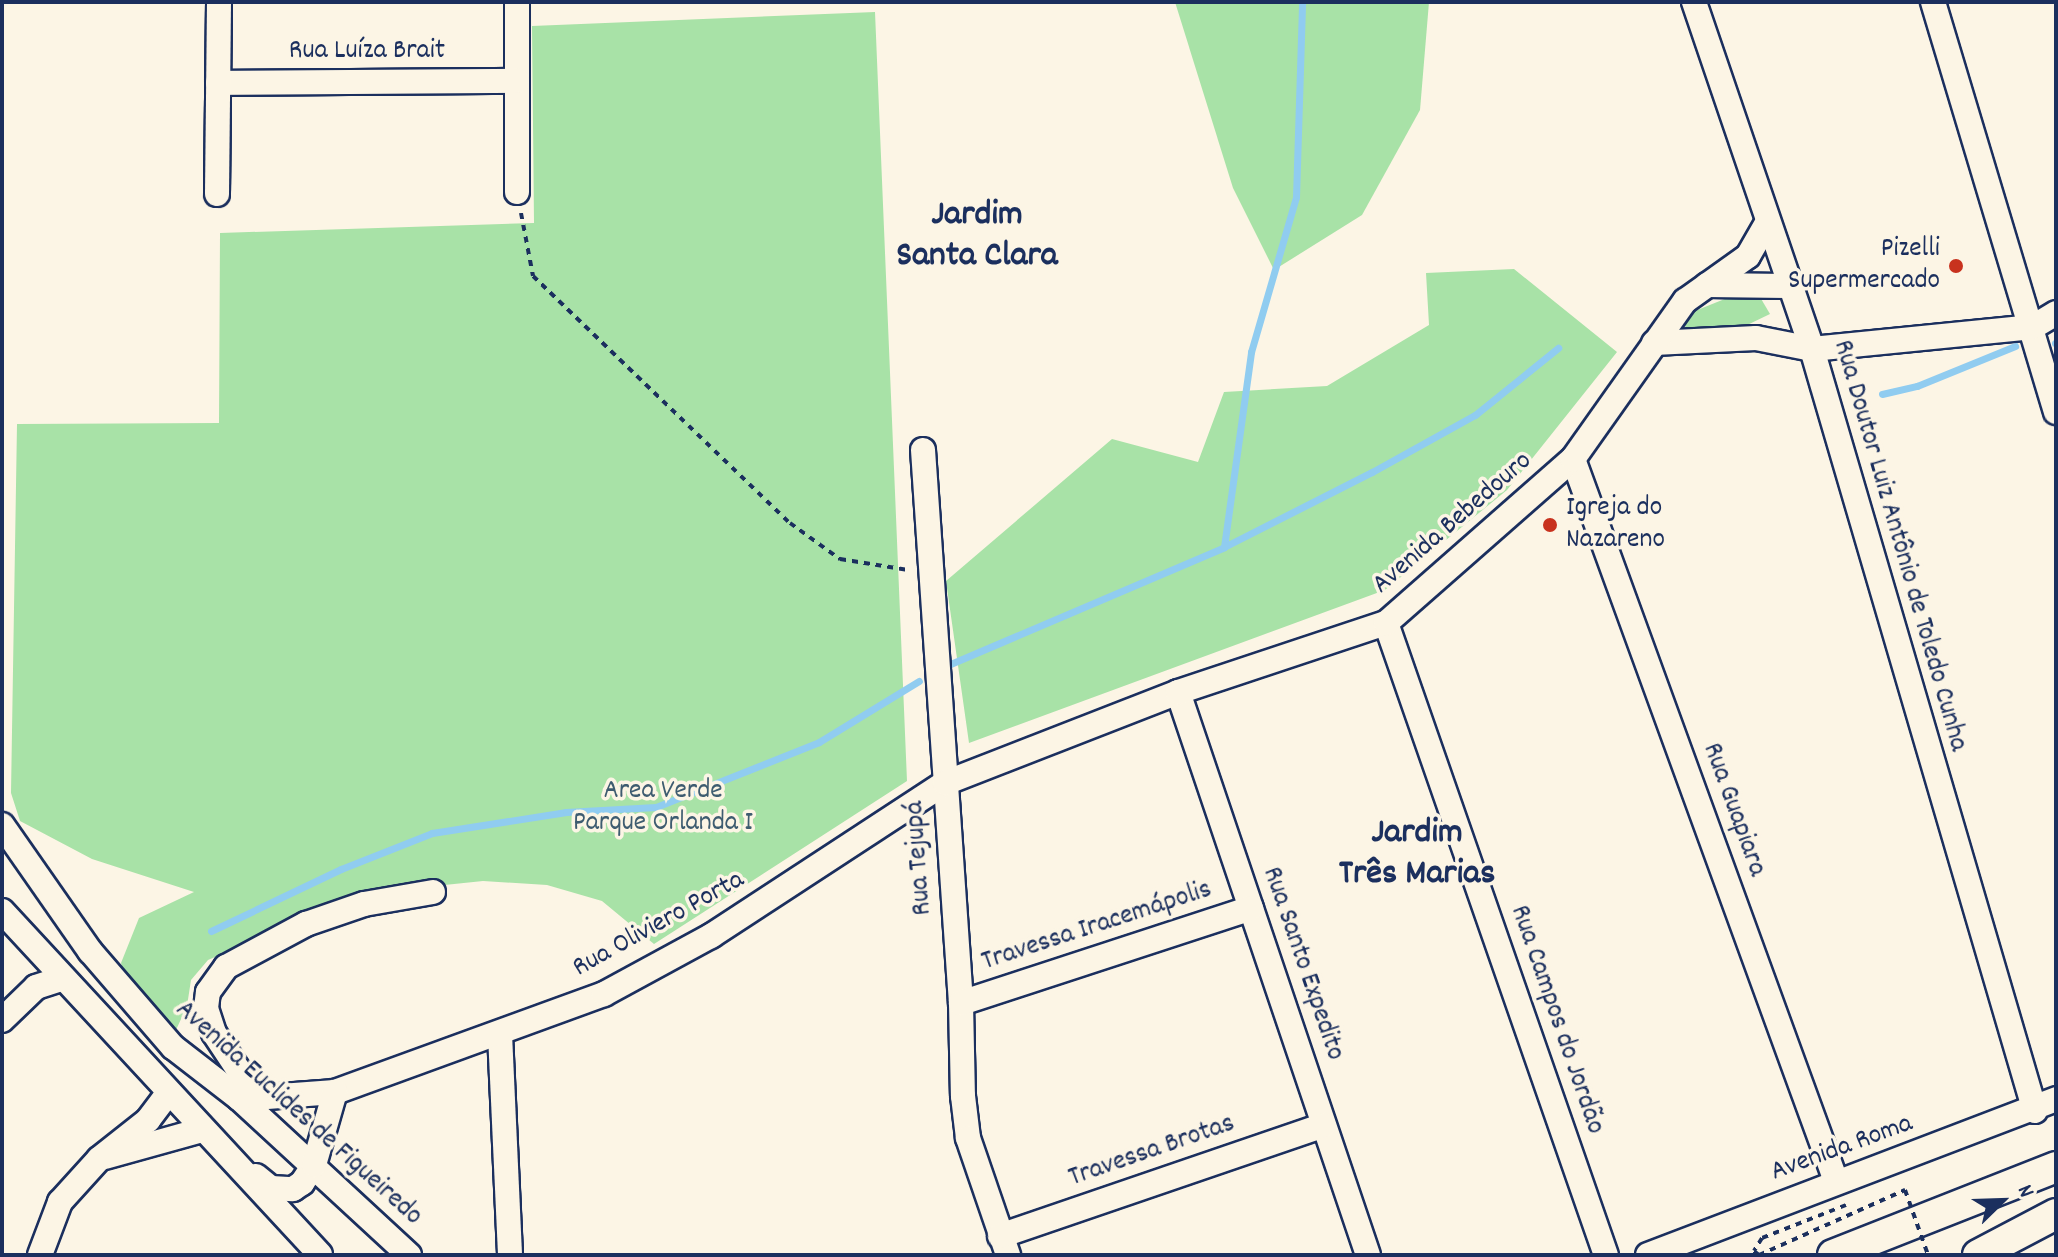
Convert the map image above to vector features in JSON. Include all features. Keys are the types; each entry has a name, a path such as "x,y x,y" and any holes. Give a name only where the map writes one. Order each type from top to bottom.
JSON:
{"main road":[{"path":"1833,1255 2056,1167"},
{"path":"1978,1255 2056,1214"}],"street":[{"path":"217,194 219,2"},
{"path":"517,2 517,192"},
{"name":"Rua Doutor Luiz Antônio de Toledo Cunha","path":"1694,2 1787,286 1812,349 2046,1105"},
{"path":"1933,2 2056,412"},
{"name":"Rua Luíza Brait","path":"218,83 517,81"},
{"name":"Avenida Bebedouro","path":"945,783 1178,692 1386,623 1573,459 1685,301 1748,256 1767,223"},
{"path":"1707,285 1787,286"},
{"path":"1654,343 1756,338 1812,349 2033,327 2056,313"},
{"name":"Rua Tejupá","path":"923,450 968,1138 1004,1246"},
{"name":"Rua Guapiara","path":"1573,459 1836,1181"},
{"name":"Rua Campos do Jordão","path":"1386,623 1606,1255"},
{"name":"Rua Santo Expedito","path":"1178,692 1368,1255"},
{"name":"Rua Oliviero Porta","path":"249,1100 335,1092 604,994 711,936 945,783"},
{"name":"Avenida Euclides de Figueiredo","path":"2,825 110,975 173,1047 249,1100 409,1255"},
{"path":"249,1100 214,1033 206,1008 208,992 226,967 306,924 364,904 433,892"},
{"name":"Travessa Iracemápolis","path":"961,1003 1251,908"},
{"path":"2,911 167,1095 320,1255"},
{"path":"2,1020 36,987 61,979"},
{"path":"500,1034 510,1255"},
{"path":"230,1158 271,1188 284,1189 302,1183 314,1165 335,1092"},
{"path":"40,1255 60,1202 99,1159 148,1120 167,1095"},
{"name":"Avenida Roma","path":"1648,1255 1836,1181 2046,1105"},
{"name":"Travessa Brotas","path":"1004,1246 1324,1125"},
{"path":"99,1159 202,1130"}],"path":[{"path":"517,192 533,276 790,523 840,559 930,574"},
{"path":"1846,1205 1762,1238 1754,1251 1759,1255 1905,1190 1928,1255"}],"green space":[{"path":"1175,2 1429,2 1420,110 1362,215 1274,270 1233,188"},
{"name":"Area Verde Parque Orlanda I","path":"875,12 907,781 654,944 602,901 547,885 483,881 358,894 208,960 191,980 187,1006 176,1030 144,1015 133,1002 121,963 139,918 194,892 92,859 20,821 11,793 17,424 219,423 220,233 534,223 532,26"},
{"path":"1514,269 1617,352 1507,490 1385,590 969,743 946,581 1112,439 1198,462 1224,392 1327,386 1429,325 1426,273"},
{"path":"1737,294 1760,297 1770,314 1743,327 1694,333 1686,328 1683,322 1690,313"}],"waterway":[{"path":"1224,547 1251,352 1296,197 1302,2"},
{"path":"1882,394 1917,386 2015,346"},
{"path":"941,668 1224,547 1372,472 1475,415 1558,348"},
{"path":"211,931 341,869 432,833 566,812 656,807 819,742 919,681"}],"place":[{"name":"Pizelli Supermercado","path":"1956,266"},
{"name":"Igreja do Nazareno","path":"1550,525"}],"district":[{"name":"Jardim Santa Clara","path":"977,236"},
{"name":"Jardim Três Marias","path":"1417,854"}]}
